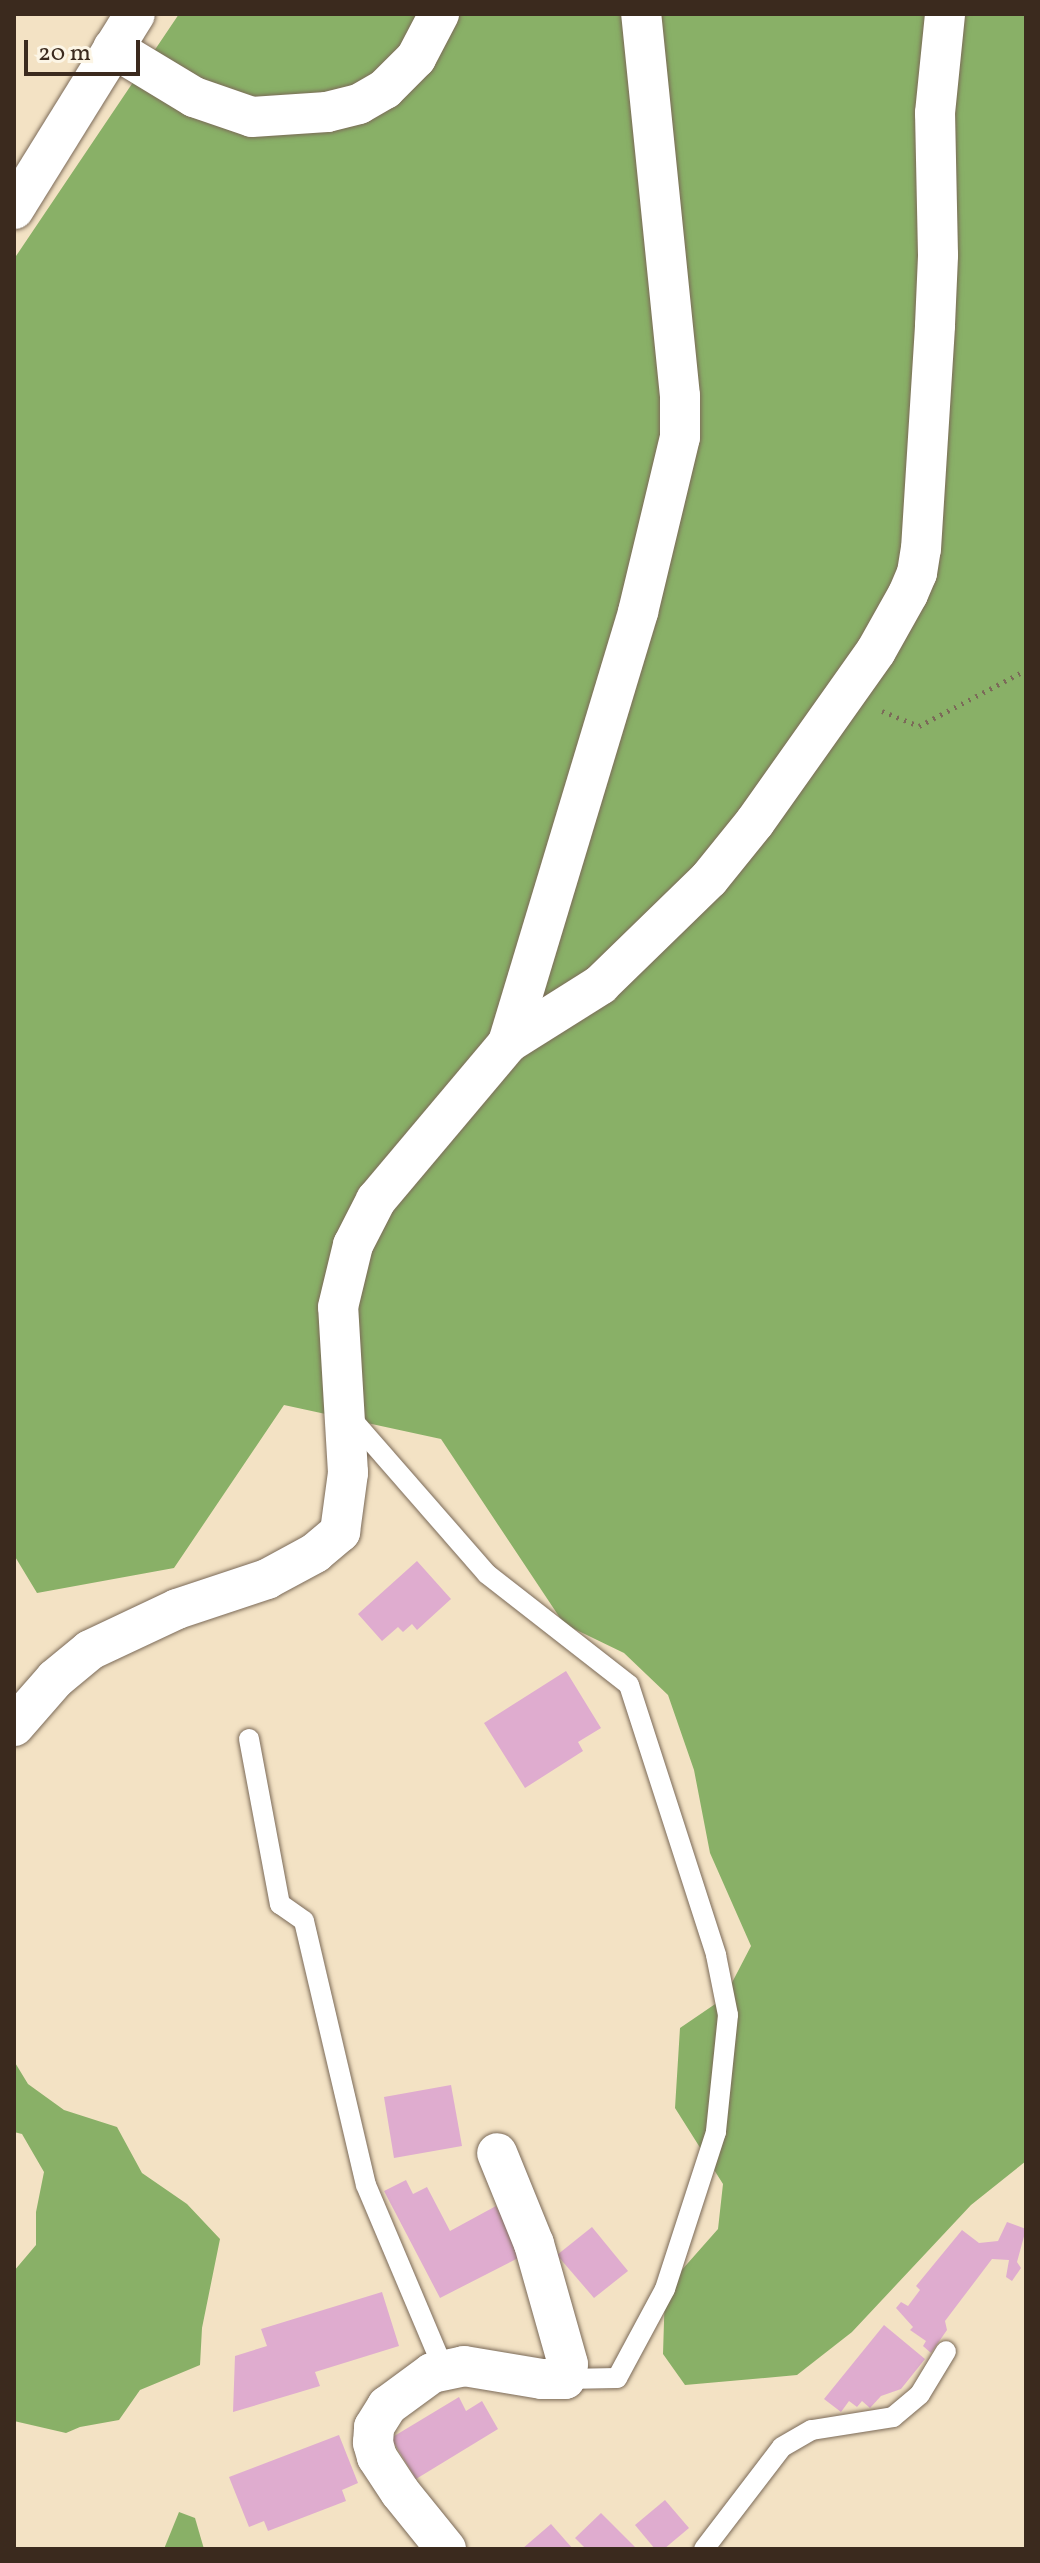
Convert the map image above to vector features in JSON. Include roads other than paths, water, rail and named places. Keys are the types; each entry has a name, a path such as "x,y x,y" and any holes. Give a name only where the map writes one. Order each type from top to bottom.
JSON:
{"street":[{"path":"14,209 135,14"},
{"path":"113,48 194,97 252,117 327,112 359,104 385,89 416,58 439,14"},
{"path":"508,1043 638,612 680,437 679,381 641,14"},
{"path":"14,1726 55,1679 90,1650 177,1609 267,1579 315,1553 340,1532 348,1473 338,1307 353,1245 376,1200 508,1043 600,985 678,911 755,822 876,651 908,594 917,573 921,549 937,269 935,113 945,14"},
{"path":"446,2549 400,2492 377,2457 373,2443 374,2427 387,2406 432,2373 464,2366 542,2379 565,2379 566,2347 534,2244 497,2153"}],"lane":[{"path":"342,1408 487,1574 629,1685 716,1955 728,2015 716,2132 665,2289 617,2378 565,2379"},
{"path":"249,1739 280,1904 304,1921 366,2185 444,2370"},
{"path":"704,2549 782,2447 812,2430 893,2417 920,2394 946,2351"}]}
